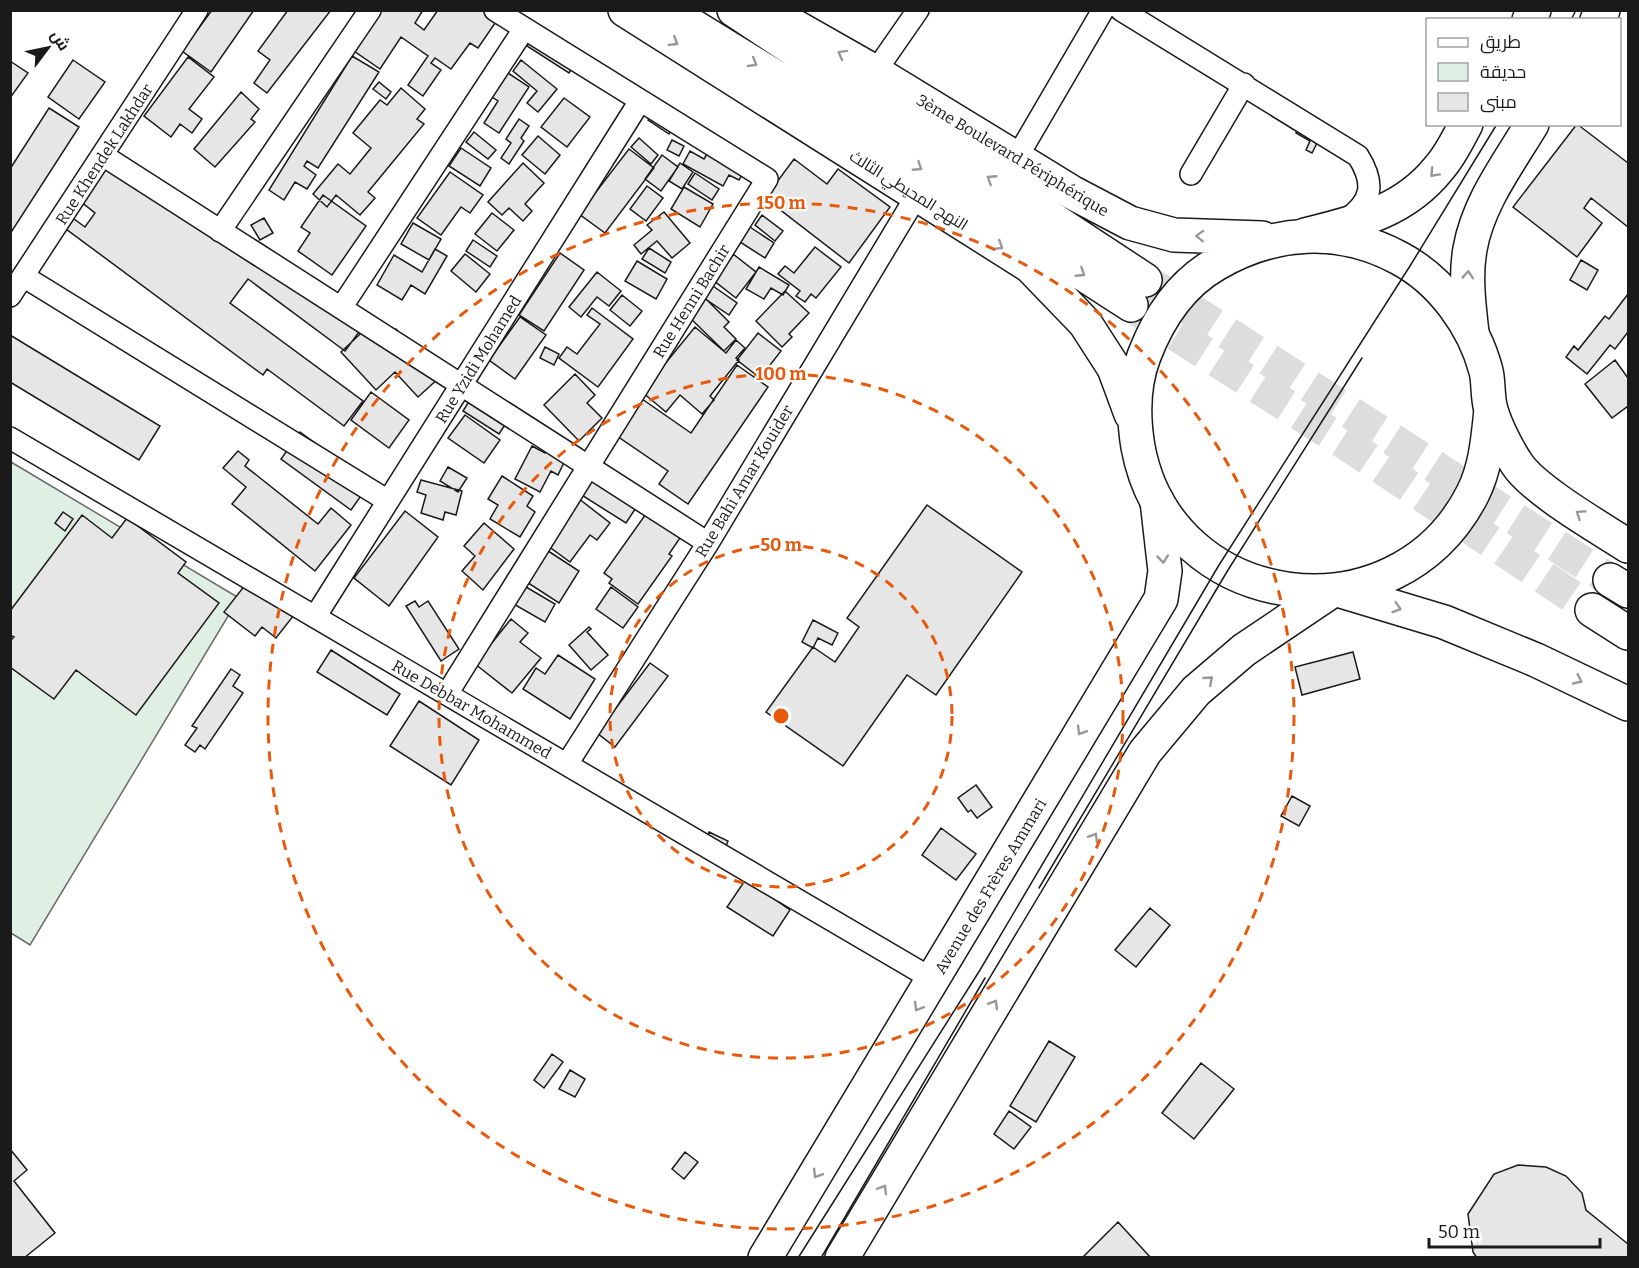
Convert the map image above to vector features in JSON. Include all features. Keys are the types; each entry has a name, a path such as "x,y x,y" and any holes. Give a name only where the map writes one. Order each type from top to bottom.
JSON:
{"main road":[{"name":"النهج المحيطي الثالث","path":"625,10 1030,266 1085,323 1114,368 1134,424"},
{"path":"667,10 839,116 1138,293 734,10"},
{"name":"3ème Boulevard Périphérique","path":"766,10 875,72 1016,159 1130,223 1174,235 1291,237"},
{"path":"1291,237 1337,237 1370,245 1401,259 1430,279 1453,304 1472,333 1486,370 1491,410 1487,453 1473,493 1450,529 1419,558 1382,579 1335,591 1295,592 1262,585 1228,570 1201,553 1176,529 1157,501 1141,464 1134,424 1140,368 1154,330 1177,297 1206,270 1232,255 1291,237 1374,217 1417,192 1441,167 1465,126"},
{"path":"1472,333 1468,288 1470,249 1487,198 1531,126"},
{"path":"1491,410 1518,466 1555,498 1629,546"},
{"name":"Avenue des Frères Ammari","path":"765,1257 934,980 1161,599 1165,572 1157,501"},
{"path":"842,1257 1145,752 1196,691 1244,650 1335,591 1444,622 1536,660 1629,704"},
{"path":"1592,610 1629,633"}],"street":[{"name":"Rue Khendek Lakhdar","path":"10,296 104,156 197,10"},
{"path":"220,231 370,10"},
{"name":"Rue Henni Bachir","path":"447,694 766,179 495,10"},
{"path":"875,72 918,10"},
{"path":"1016,159 1103,10"},
{"path":"1121,10 1358,156 1367,171 1371,186 1363,205 1339,226"},
{"path":"341,308 524,29"},
{"path":"1191,174 1244,84"},
{"name":"Rue Yzidi Mohamed","path":"315,617 640,101"},
{"path":"104,156 708,543"},
{"name":"Rue Bahi Amar Kouider","path":"567,764 708,543 917,195"},
{"path":"23,276 388,501"},
{"name":"Rue Debbar Mohammed","path":"10,438 934,980"}],"green space":[{"path":"11,462 239,598 30,945 11,933"}],"building":[{"path":"212,10 254,10 211,72 182,51"},
{"path":"288,10 331,10 267,93 254,83 270,60 258,51"},
{"path":"381,10 423,10 415,23 424,30 438,10 504,10 478,48 470,43 451,69 435,58 431,63 441,70 423,96 408,85 428,56 401,37 380,69 354,51"},
{"path":"536,32 578,59 569,73 527,46"},
{"path":"352,56 379,72 318,168 307,161 304,166 316,175 307,189 295,182 284,200 269,190"},
{"path":"188,57 214,77 189,109 202,119 192,133 180,124 171,137 144,116"},
{"path":"73,60 105,82 79,119 48,97"},
{"path":"521,60 557,89 538,112 527,103 537,91 513,71"},
{"path":"10,61 28,73 10,98"},
{"path":"505,71 529,87 499,133 484,123 498,101 489,95"},
{"path":"379,82 391,92 386,99 373,89"},
{"path":"401,88 425,109 417,119 424,124 368,192 375,198 360,215 336,195 327,207 313,194 338,164 350,174 371,148 353,133 380,100 387,105"},
{"path":"241,92 259,109 251,119 255,122 215,167 194,149"},
{"path":"564,98 590,117 567,147 541,127"},
{"path":"49,108 79,127 10,234 10,169"},
{"path":"657,108 677,122 669,134 648,120"},
{"path":"519,119 529,126 521,138 524,141 509,164 501,158 511,143 506,139"},
{"path":"1300,124 1321,135 1312,153 1306,150 1310,141 1296,133"},
{"path":"1575,126 1580,126 1628,163 1628,227 1591,198 1584,208 1602,223 1577,257 1513,207"},
{"path":"474,132 496,150 488,159 466,142"},
{"path":"538,136 560,155 545,174 522,155"},
{"path":"717,137 752,157 739,180 729,175 723,186 683,164 690,151 704,159"},
{"path":"639,138 658,155 651,164 631,147"},
{"path":"672,140 684,146 679,156 667,150"},
{"path":"461,148 491,168 480,186 449,166"},
{"path":"629,149 654,168 605,233 579,214"},
{"path":"117,152 359,332 345,351 248,279 230,303 363,401 344,426 267,369 263,375 66,229 74,219 85,227 95,213 80,201"},
{"path":"662,155 678,167 661,191 645,179"},
{"path":"794,159 827,184 838,169 890,207 849,263 765,198"},
{"path":"523,163 544,183 525,204 532,211 523,221 509,208 502,215 488,202"},
{"path":"680,163 693,172 682,189 669,181"},
{"path":"450,172 483,195 470,213 461,207 441,235 417,218"},
{"path":"695,173 719,189 712,200 688,184"},
{"path":"647,186 663,198 646,221 630,209"},
{"path":"684,187 713,204 700,227 671,209"},
{"path":"323,195 366,226 332,275 298,251 310,233 301,227"},
{"path":"664,212 690,243 672,258 657,241 641,254 634,245 652,230 647,225"},
{"path":"492,213 514,230 497,251 475,234"},
{"path":"762,215 783,231 775,241 755,225"},
{"path":"264,218 273,233 260,240 251,225"},
{"path":"413,223 441,239 429,260 401,244"},
{"path":"750,227 774,243 765,258 740,242"},
{"path":"473,240 497,256 490,267 466,251"},
{"path":"815,247 841,267 816,298 811,294 805,302 796,296 800,291 778,274 785,266 794,273"},
{"path":"649,248 671,262 665,273 642,259"},
{"path":"435,249 447,256 425,294 411,285 402,300 377,285 394,255 422,272"},
{"path":"560,253 584,270 544,331 519,315"},
{"path":"465,254 490,274 476,292 451,271"},
{"path":"733,254 756,272 736,298 713,280"},
{"path":"1581,260 1598,270 1587,290 1570,280"},
{"path":"637,261 667,279 656,299 625,281"},
{"path":"759,267 789,285 783,295 771,288 764,299 746,289"},
{"path":"597,272 621,291 609,306 597,297 581,317 569,307"},
{"path":"713,286 737,303 729,315 704,298"},
{"path":"785,291 809,313 789,334 792,337 782,347 756,321"},
{"path":"1628,294 1628,332 1615,349 1610,345 1587,374 1566,357 1574,346 1578,350 1605,316 1609,319"},
{"path":"622,295 642,311 630,326 610,310"},
{"path":"705,298 729,322 724,327 736,339 724,351 687,315"},
{"path":"592,308 633,339 598,387 559,358 567,347 577,354 600,324 587,315"},
{"path":"520,317 546,335 515,379 489,360"},
{"path":"375,320 389,336 396,329 440,377 418,397 395,372 376,390 341,352"},
{"path":"695,327 726,353 736,340 745,348 736,358 739,360 710,396 714,400 702,414 680,395 666,412 642,392"},
{"path":"758,333 781,351 760,378 737,360"},
{"path":"10,335 160,426 139,460 10,382"},
{"path":"545,347 559,354 554,365 540,358"},
{"path":"1615,360 1628,378 1628,406 1612,418 1585,384"},
{"path":"737,365 768,387 688,504 659,484 668,471 617,436 642,399 691,433"},
{"path":"575,374 595,395 587,403 602,418 579,441 544,405"},
{"path":"371,392 409,420 389,448 351,420"},
{"path":"473,395 510,417 499,434 463,411"},
{"path":"465,415 500,440 484,463 448,438"},
{"path":"300,432 370,483 351,510 281,459"},
{"path":"549,444 568,454 558,475 551,471 540,492 515,479 532,446 545,453"},
{"path":"238,451 249,460 245,466 318,524 331,508 351,525 315,571 232,504 246,487 223,468"},
{"path":"448,467 467,478 458,492 440,481"},
{"path":"596,467 643,497 626,523 580,494"},
{"path":"502,476 533,496 527,506 535,512 520,537 490,519 498,505 488,499"},
{"path":"421,480 462,491 456,515 445,512 443,520 421,513 426,495 417,492"},
{"path":"578,498 610,523 597,540 590,535 570,562 544,543"},
{"path":"927,505 1022,572 936,695 907,675 843,766 766,712 813,647 835,662 859,627 847,618"},
{"path":"405,511 438,537 389,606 354,578"},
{"path":"648,511 682,535 669,554 672,556 638,604 609,583 612,579 604,573"},
{"path":"63,512 73,519 65,531 55,523"},
{"path":"82,515 112,538 127,518 186,562 178,573 219,603 136,715 76,670 54,699 10,667 10,641 14,637 10,635 10,611"},
{"path":"484,523 514,549 483,590 462,571 475,556 464,546"},
{"path":"542,547 579,571 559,603 522,579"},
{"path":"249,580 294,615 276,638 262,627 255,636 224,612"},
{"path":"521,584 555,604 545,622 510,602"},
{"path":"611,587 638,607 623,628 596,609"},
{"path":"415,601 419,607 428,601 459,649 441,661 406,606"},
{"path":"511,619 528,633 520,642 541,658 512,693 475,664"},
{"path":"813,620 838,633 832,645 818,638 813,648 802,642"},
{"path":"589,627 591,629 587,632 608,655 591,670 569,645"},
{"path":"331,650 400,694 387,715 317,672"},
{"path":"1353,652 1360,679 1302,695 1295,667"},
{"path":"558,655 595,679 570,719 523,689 536,668 545,674"},
{"path":"650,663 668,676 615,747 597,733"},
{"path":"231,669 240,675 233,686 243,693 205,749 200,745 195,752 185,745 197,728 192,726"},
{"path":"419,701 479,740 451,785 390,746"},
{"path":"976,785 992,807 977,818 971,810 968,812 958,798"},
{"path":"1292,796 1310,806 1299,826 1281,816"},
{"path":"941,828 976,854 956,880 922,855"},
{"path":"709,832 728,841 723,853 704,844"},
{"path":"746,879 790,910 773,936 727,907"},
{"path":"1150,908 1170,925 1136,967 1115,950"},
{"path":"1049,1041 1075,1057 1036,1122 1010,1106"},
{"path":"552,1054 563,1062 544,1088 534,1080"},
{"path":"1201,1063 1234,1089 1194,1139 1162,1113"},
{"path":"570,1070 585,1079 575,1097 559,1089"},
{"path":"1009,1111 1031,1127 1014,1149 994,1134"},
{"path":"10,1149 27,1170 14,1181 55,1233 24,1258 10,1258"},
{"path":"685,1152 698,1162 684,1179 672,1169"},
{"path":"1518,1165 1546,1167 1566,1176 1582,1193 1586,1210 1628,1244 1628,1258 1477,1258 1473,1252 1468,1214 1494,1174"},
{"path":"1118,1222 1151,1258 1082,1258"}],"tunnel":[{"path":"1145,280 1610,580"},
{"path":"1135,308 1348,445 1592,610"}],"tram line":[{"path":"1572,18 1576,10"},
{"path":"798,1258 980,970 1219,565 1410,266 1496,126"},
{"path":"1039,888 1228,570 1362,358"},
{"path":"821,1258 985,978"}]}
